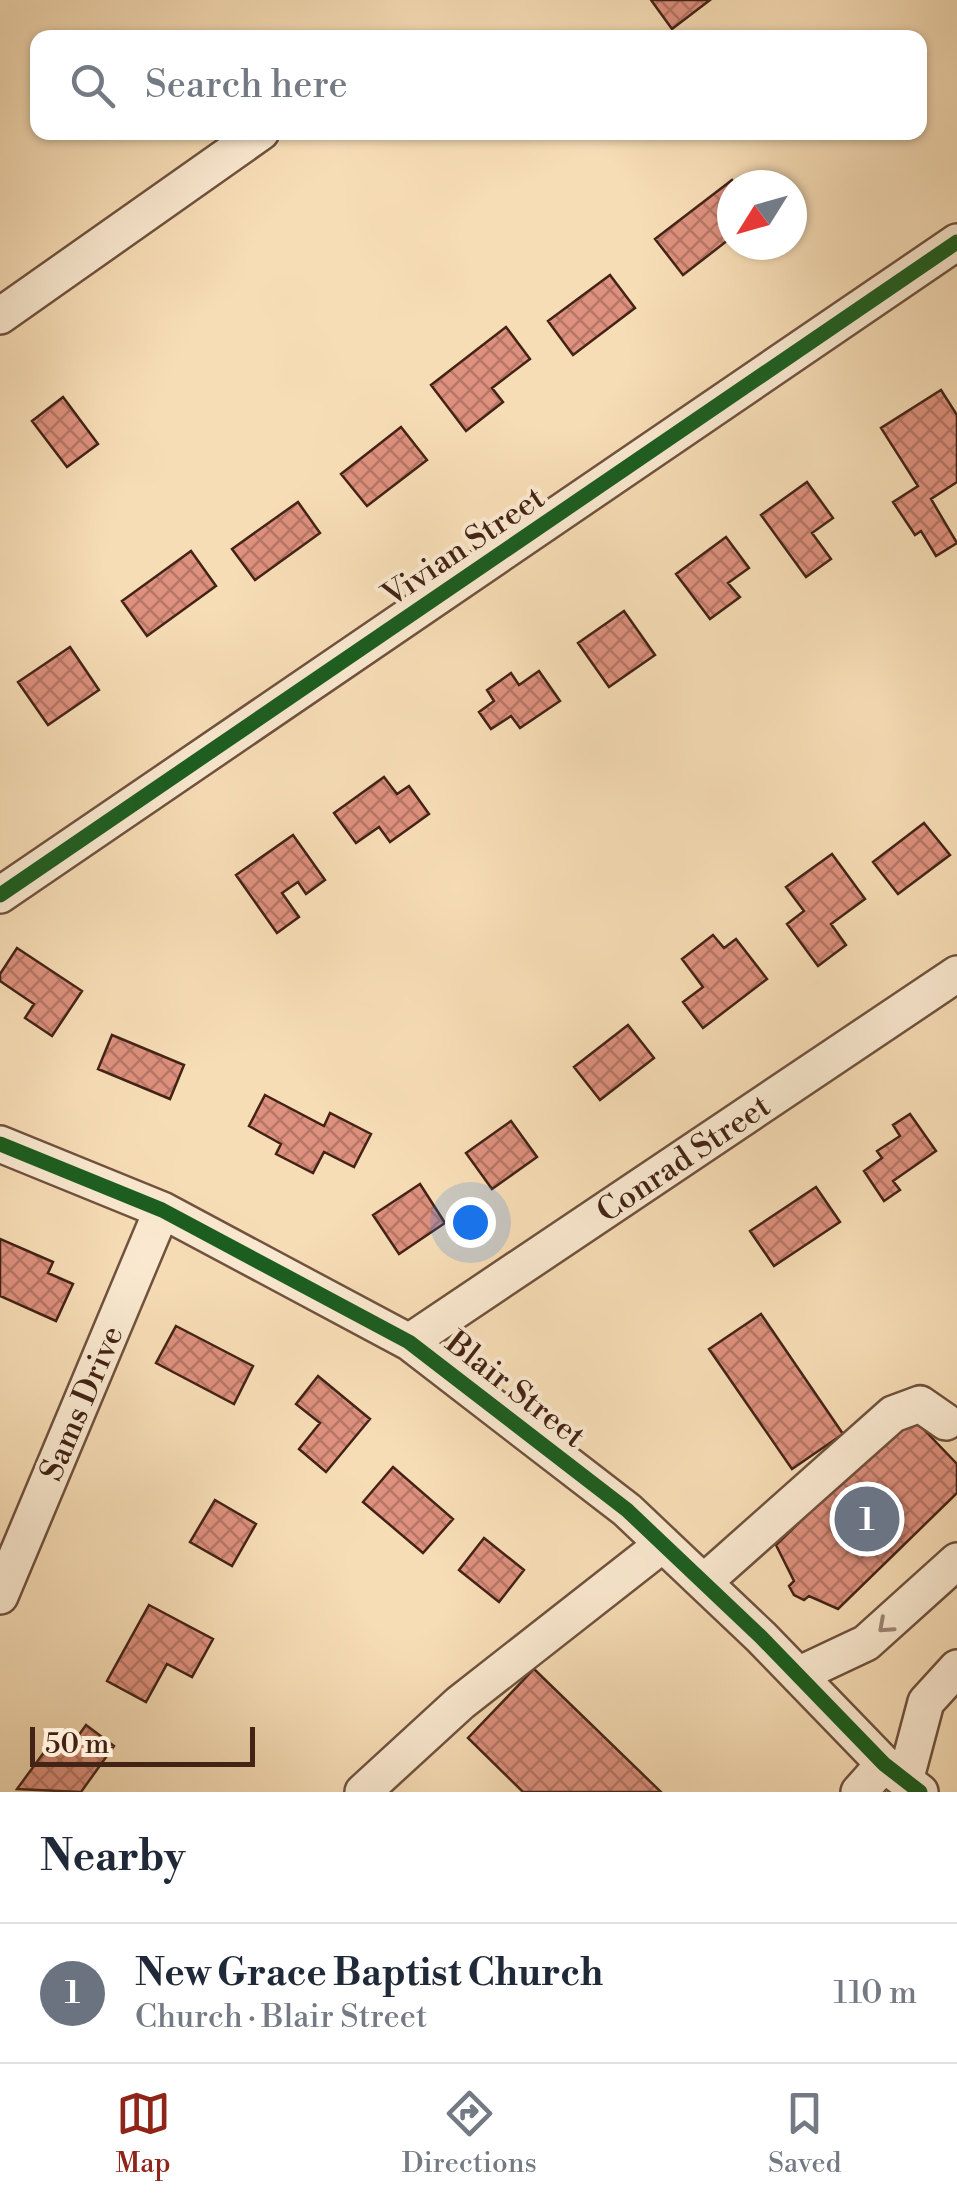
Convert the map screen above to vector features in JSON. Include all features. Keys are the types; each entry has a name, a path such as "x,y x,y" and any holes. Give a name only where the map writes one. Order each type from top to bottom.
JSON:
{"street":[{"path":"0,316 250,140"},
{"name":"Vivian Street","path":"0,895 957,242"},
{"name":"Conrad Street","path":"408,1342 957,974"},
{"name":"Blair Street","path":"0,1144 162,1210 408,1342 627,1510 903,1779"},
{"name":"Sams Drive","path":"0,1596 162,1210"},
{"path":"704,1582 893,1414 920,1404 946,1422"},
{"path":"362,1792 460,1703 663,1544"},
{"path":"798,1674 866,1643 957,1560"},
{"path":"859,1792 903,1779 926,1702 957,1668"}],"building":[{"path":"651,0 710,0 672,29"},
{"path":"717,191 717,249 683,275 655,239"},
{"path":"610,275 635,308 573,355 548,321"},
{"path":"506,327 530,359 492,388 503,402 466,431 431,385"},
{"path":"941,390 957,415 957,482 931,499 957,543 936,556 921,531 915,535 893,502 918,486 881,428"},
{"path":"63,397 98,444 67,467 32,421"},
{"path":"401,427 427,460 367,506 341,474"},
{"path":"807,482 833,518 812,533 831,559 806,577 761,515"},
{"path":"298,502 320,533 255,580 232,549"},
{"path":"726,537 749,568 728,583 740,597 710,619 676,574"},
{"path":"191,551 216,586 147,636 122,601"},
{"path":"624,611 655,655 609,687 578,643"},
{"path":"70,647 99,690 48,725 18,682"},
{"path":"539,671 560,701 520,728 511,716 491,729 479,712 494,701 487,690 511,673 519,685"},
{"path":"384,777 397,794 409,786 429,814 390,842 379,827 356,843 334,813"},
{"path":"924,823 950,855 898,894 873,862"},
{"path":"293,835 325,880 306,894 298,882 282,893 299,917 277,933 236,875"},
{"path":"832,854 865,899 831,924 846,945 818,966 787,924 804,911 786,887"},
{"path":"713,935 724,948 736,939 767,979 703,1028 683,1002 703,987 682,959"},
{"path":"17,948 82,991 52,1036 25,1018 34,1004 0,981 0,974"},
{"path":"628,1025 654,1058 600,1100 574,1067"},
{"path":"112,1035 184,1065 170,1099 98,1069"},
{"path":"265,1095 324,1126 330,1113 371,1134 354,1167 324,1152 313,1173 276,1154 281,1144 249,1126"},
{"path":"910,1114 936,1151 893,1181 900,1190 884,1201 864,1171 882,1158 877,1151 900,1136 893,1125"},
{"path":"511,1121 537,1157 492,1189 466,1153"},
{"path":"420,1184 445,1223 399,1254 373,1215"},
{"path":"816,1187 840,1222 774,1266 750,1231"},
{"path":"0,1239 53,1262 48,1273 73,1284 56,1321 0,1296"},
{"path":"761,1314 843,1434 792,1469 709,1349"},
{"path":"176,1326 253,1366 234,1404 156,1363"},
{"path":"318,1376 370,1419 326,1472 299,1449 320,1423 296,1404"},
{"path":"910,1415 957,1464 957,1493 838,1609 809,1596 804,1600 794,1595 789,1586 794,1581 776,1545"},
{"path":"393,1467 453,1519 423,1553 363,1502"},
{"path":"215,1500 256,1524 232,1566 190,1542"},
{"path":"484,1538 524,1570 499,1602 459,1570"},
{"path":"149,1605 213,1639 192,1677 167,1664 146,1702 107,1681"},
{"path":"534,1669 661,1792 523,1792 468,1738"},
{"path":"86,1725 114,1746 81,1792 17,1789 56,1736 71,1746"}],"cycle path":[{"path":"0,895 957,242"},
{"path":"0,1144 162,1210 409,1342 627,1510 761,1637 884,1764 920,1792"}],"place":[{"name":"New Grace Baptist Church","path":"867,1519"}]}
